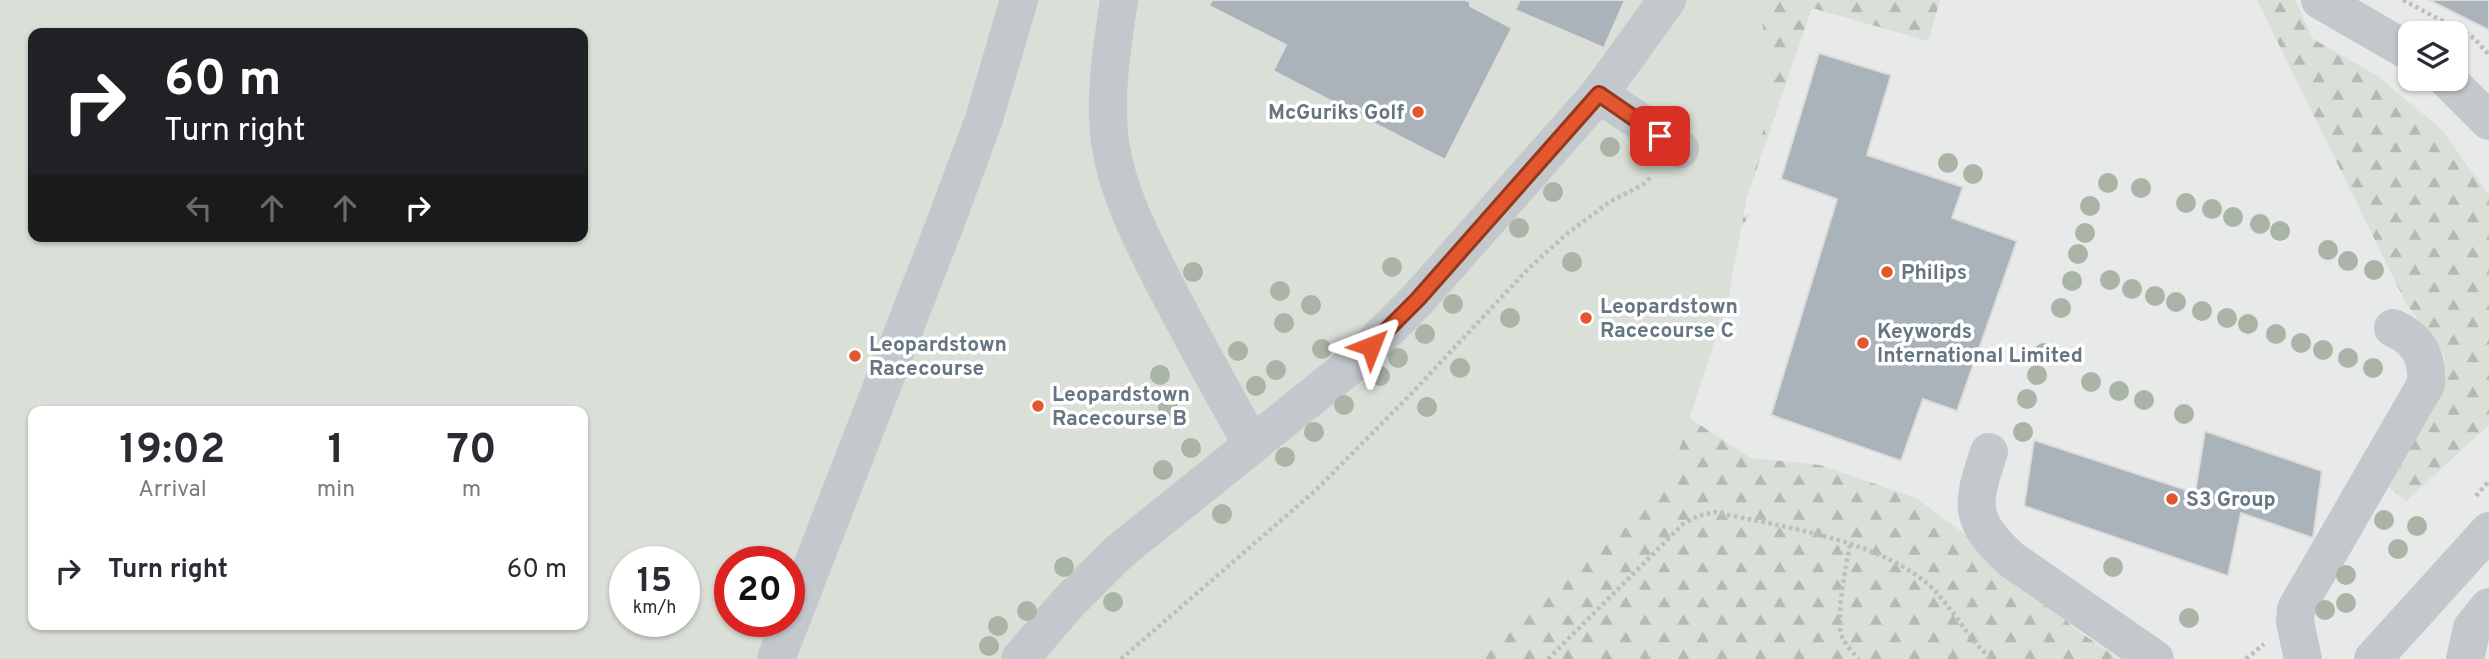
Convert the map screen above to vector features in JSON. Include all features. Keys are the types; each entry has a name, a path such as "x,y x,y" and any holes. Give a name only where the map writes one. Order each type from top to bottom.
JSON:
{"lane":[{"path":"776,659 945,224 984,118 1019,0"},
{"path":"1119,0 1110,62 1108,113 1118,181 1131,218 1252,445"},
{"path":"1020,659 1067,604 1119,552 1355,362 1418,299 1599,94 1667,0"},
{"path":"2320,0 2398,45"},
{"path":"2458,91 2489,121"},
{"path":"1599,94 1681,149"},
{"path":"2303,659 2295,622 2297,609 2426,384 2427,368 2422,353 2408,335 2393,328"},
{"path":"1989,452 1977,487 1976,508 1982,526 1992,542 2012,560 2155,659"},
{"path":"2373,659 2489,531"},
{"path":"2465,659 2472,628 2489,607"}],"path":[{"path":"2403,0 2474,38 2489,55"},
{"path":"1121,659 1316,490 1529,268 1611,201 1644,184 1681,149"},
{"path":"1548,659 1684,524 1698,516 1715,512 1865,548 1903,566 1931,588 1991,659"},
{"path":"1850,545 1840,629 1843,638 1859,659"}],"shaded area":[{"path":"1759,0 2489,0 2489,659 1482,659 1670,478 1728,301 1747,197 1772,93"}],"green space":[{"name":"Leopardstown Racecourse","path":"0,0 1759,0 1772,93 1747,197 1728,301 1670,478 1482,659 0,659"},
{"path":"1759,0 1940,0 1928,41 1812,8 1747,197 1772,93"},
{"path":"2257,0 2295,0 2313,39 2376,75 2441,129 2489,195 2489,425 2406,501 2388,487 2442,391 2445,357 2406,303"},
{"path":"1751,213 1720,259 1683,414 1751,458 1820,465 1916,498 1999,559 2074,628 2119,659 1381,659 1704,235"}],"building":[{"path":"1212,0 1466,0 1470,2 1470,6 1512,28 1445,160 1273,71 1286,45 1209,6"},
{"path":"1520,0 1625,0 1604,48 1515,10"},
{"path":"2429,0 2489,0 2489,30"},
{"path":"1819,53 1891,75 1867,155 1963,187 1952,218 2017,241 1957,411 1923,399 1901,461 1771,415 1837,199 1781,179"},
{"name":"S3 Group","path":"2205,431 2322,471 2313,538 2241,513 2228,576 2024,506 2034,440 2195,493"}],"place":[{"name":"McGuriks Golf","path":"1418,112"},
{"name":"Philips","path":"1887,272"},
{"name":"Leopardstown Racecourse C","path":"1586,318"},
{"name":"Keywords International Limited","path":"1863,343"},
{"name":"Leopardstown Racecourse","path":"855,356"},
{"name":"Leopardstown Racecourse B","path":"1038,406"},
{"name":"S3 Group","path":"2172,499"}],"route":[{"path":"1371,346 1418,299 1599,94 1660,136"}]}
